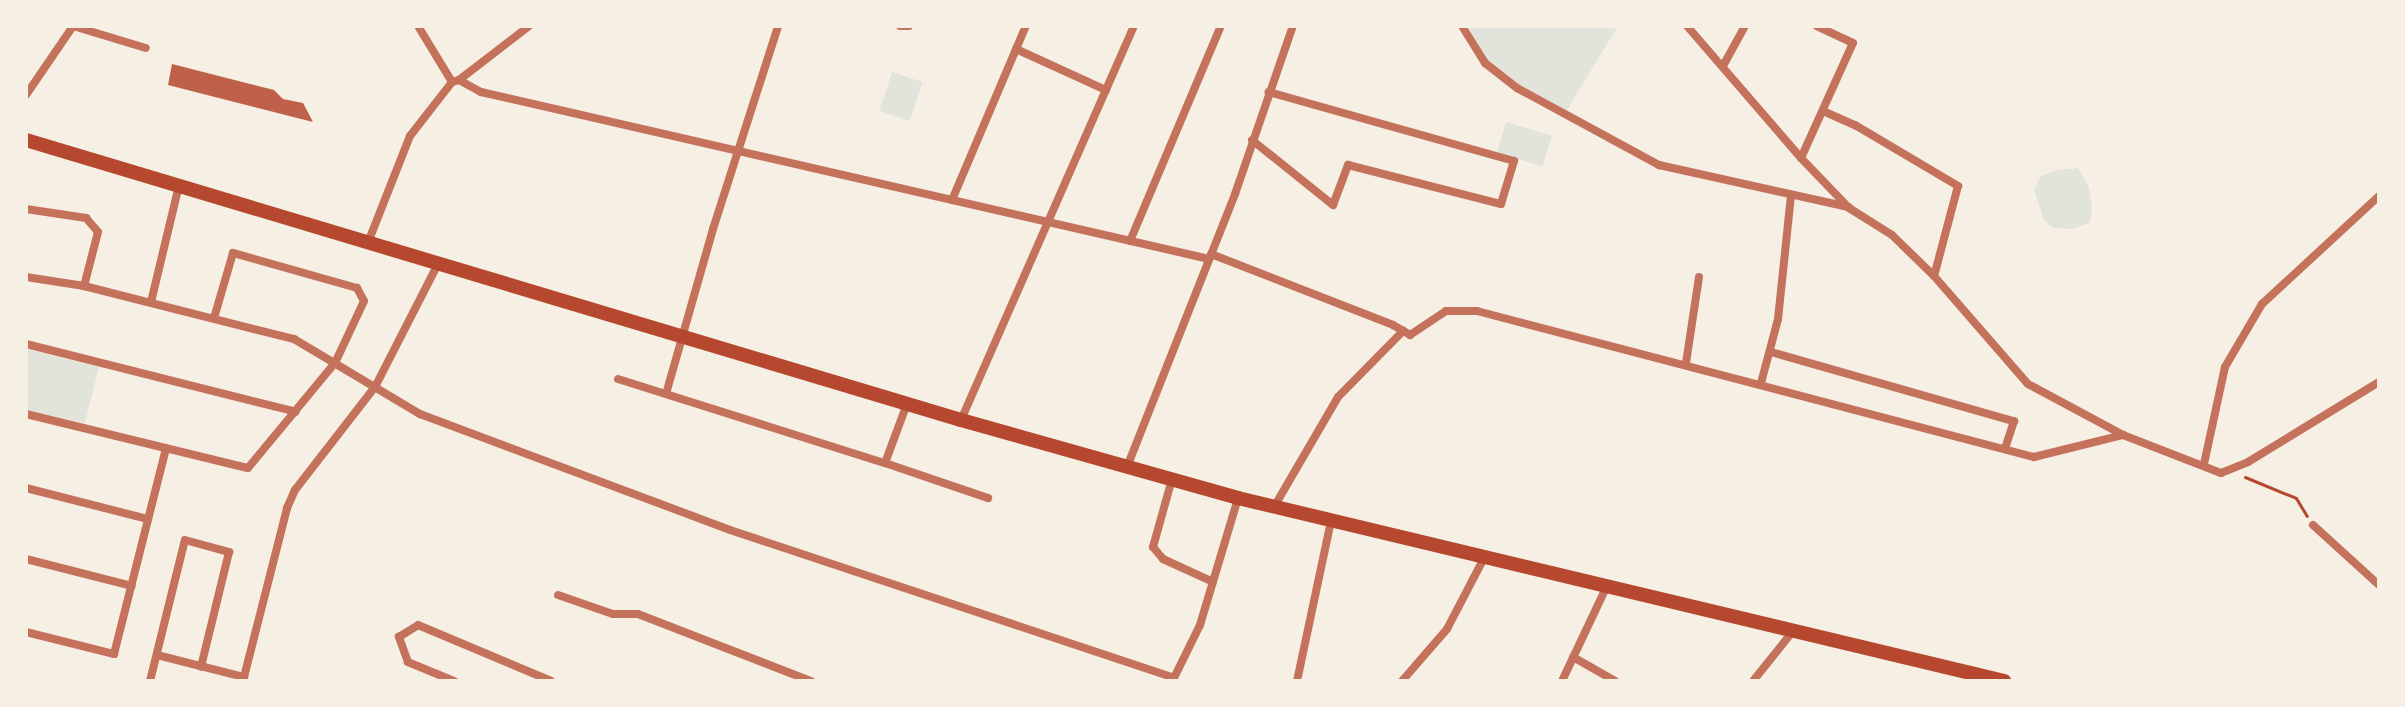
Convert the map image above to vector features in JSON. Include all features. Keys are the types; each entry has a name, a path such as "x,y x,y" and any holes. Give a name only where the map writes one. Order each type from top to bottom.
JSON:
{"main road":[{"path":"26,140 369,240 961,420 1238,498 2004,681"}],"street":[{"path":"26,95 73,26 146,48"},
{"path":"418,26 456,81 481,92 1210,257 1410,335 1446,311 1477,311 1686,363 2034,457 2123,435"},
{"path":"369,240 410,136 456,81 529,26"},
{"path":"666,394 737,151 778,26"},
{"path":"900,26 909,26"},
{"path":"952,200 1026,26"},
{"path":"961,420 1134,26"},
{"path":"1130,241 1221,26"},
{"path":"1127,467 1210,257 1293,26"},
{"path":"1462,26 1485,63 1517,88 1659,165 1849,208"},
{"path":"1687,26 1723,66 1751,104 1801,158 1849,208 1892,235 1934,276 2028,384 2123,435 2221,473 2248,462 2379,382"},
{"path":"1723,66 1745,26"},
{"path":"1801,158 1853,43 1817,26"},
{"path":"1016,49 1106,90"},
{"path":"1252,140 1333,205 1348,165 1501,204 1514,161 1269,92"},
{"path":"1823,111 1855,125 1958,186 1934,276"},
{"path":"151,302 179,185"},
{"path":"1761,383 1771,352 1791,195"},
{"path":"2204,464 2225,367 2262,304 2379,196"},
{"path":"26,209 86,218 98,232 84,286"},
{"path":"26,414 248,468 335,363 364,301 357,288 233,253 214,318"},
{"path":"157,655 243,679 287,508 295,490 375,387 439,261"},
{"path":"26,277 84,286 294,339 420,414 730,530 1173,680 1200,625 1238,498"},
{"path":"1686,363 1699,277"},
{"path":"1274,507 1338,397 1403,331"},
{"path":"26,344 296,412"},
{"path":"1771,352 2014,421 2005,449"},
{"path":"618,379 988,498"},
{"path":"885,463 907,404"},
{"path":"26,632 114,654 166,449"},
{"path":"1172,479 1153,547 1163,559 1213,582"},
{"path":"26,488 148,519"},
{"path":"1297,681 1331,521"},
{"path":"2313,525 2379,585"},
{"path":"150,681 185,540 229,552 201,667"},
{"path":"1402,681 1447,629 1484,558"},
{"path":"26,559 132,586"},
{"path":"1562,681 1607,586"},
{"path":"558,595 613,614 638,614 811,681"},
{"path":"454,681 408,662 399,637 418,625 551,681"},
{"path":"1753,681 1793,631"},
{"path":"1573,657 1615,681"}],"path":[{"path":"2226,471 2296,498 2313,525"}],"shaded area":[{"path":"1468,26 1618,26 1567,110 1522,86 1487,59"},
{"path":"892,72 922,82 910,121 879,111"},
{"path":"1506,122 1552,136 1543,167 1497,153"},
{"path":"2078,168 2089,187 2092,208 2090,223 2072,229 2053,228 2044,220 2034,189 2041,176 2057,170"},
{"path":"26,349 99,367 85,423 26,411"}],"building":[{"path":"172,64 274,90 283,99 303,103 313,122 168,85"}]}
